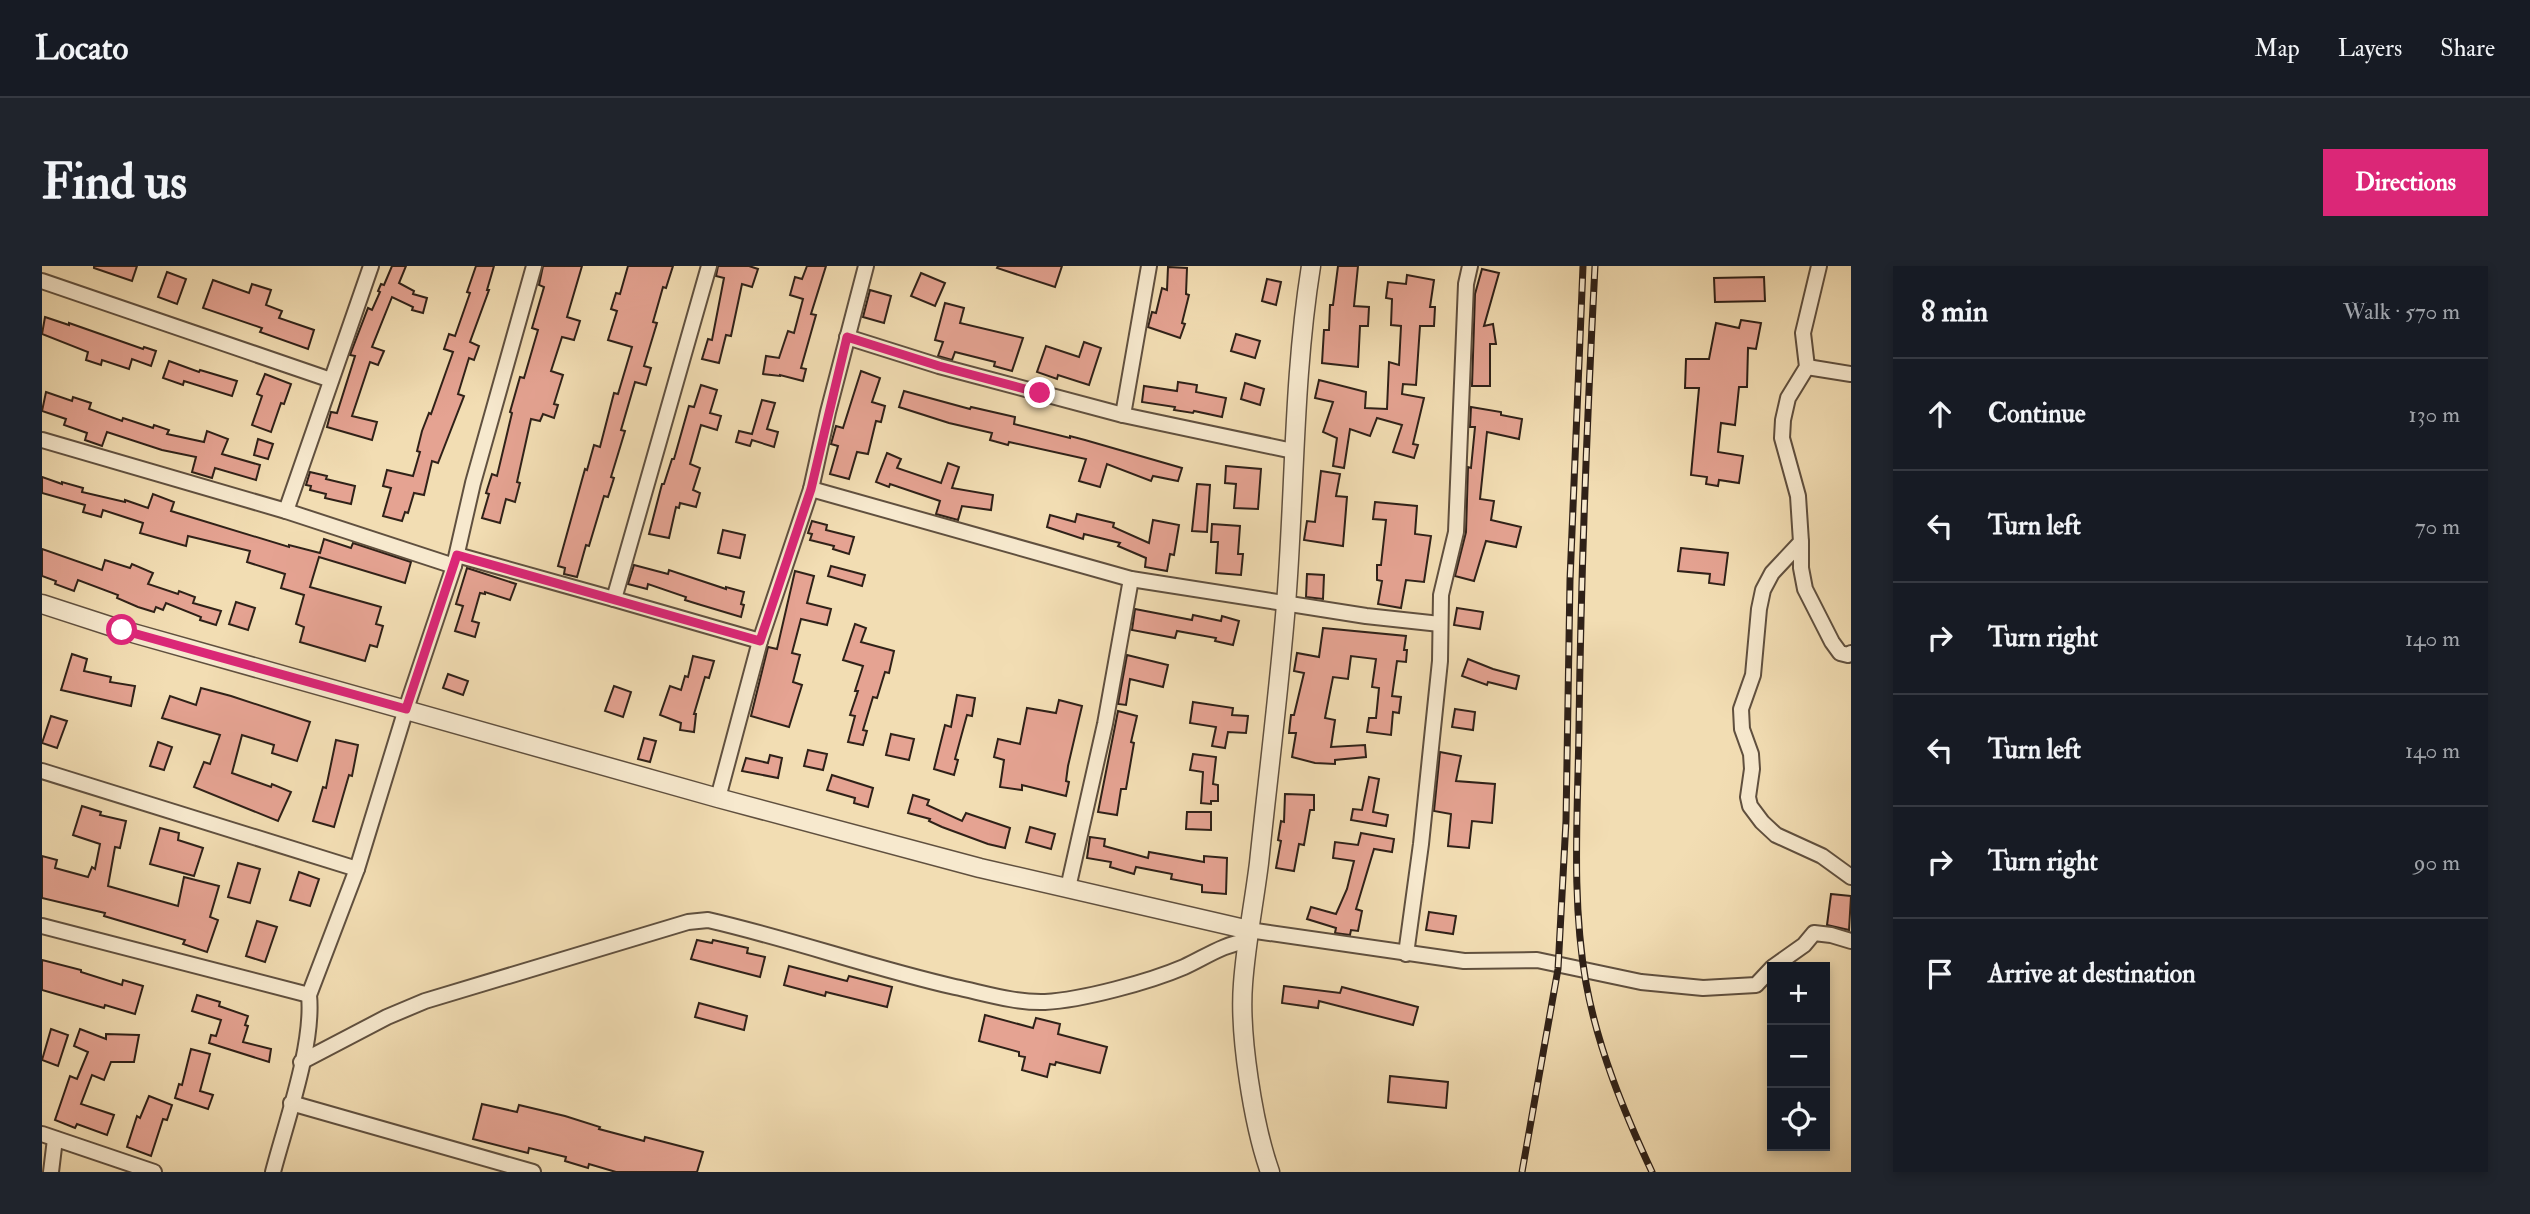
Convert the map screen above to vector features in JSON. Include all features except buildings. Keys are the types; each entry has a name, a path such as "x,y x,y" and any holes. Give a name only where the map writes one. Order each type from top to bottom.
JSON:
{"street":[{"path":"286,511 371,266"},
{"path":"273,1172 311,1016 309,995 358,869 406,709 455,560 473,483 534,266"},
{"path":"614,599 709,266"},
{"path":"718,798 760,641 811,489 866,266"},
{"path":"1123,415 1149,266"},
{"path":"1270,1172 1253,1103 1243,1030 1243,987 1258,874 1286,604 1293,451 1305,300 1311,266"},
{"path":"1406,954 1421,844 1440,661 1441,595 1456,532 1466,284 1470,266"},
{"path":"1819,266 1802,333 1807,367 1788,398 1783,438 1798,496 1801,568 1805,589 1832,642 1840,653 1851,653"},
{"path":"42,281 331,380"},
{"path":"847,337 939,366 1123,415 1293,451"},
{"path":"1807,367 1851,374"},
{"path":"42,440 455,560 614,599 760,641"},
{"path":"811,489 1131,579 1286,604 1440,624"},
{"path":"1801,542 1772,573 1763,590 1759,609 1753,676 1741,709 1742,729 1751,754 1748,796 1750,806 1776,835 1822,856 1851,877"},
{"path":"1068,888 1105,724 1131,579"},
{"path":"42,604 122,630 718,798 980,868 1248,935 1464,961 1537,960 1640,982 1703,988 1756,985 1767,973"},
{"path":"42,771 358,869"},
{"path":"301,1062 387,1017 425,1001 688,922 708,920 916,978 1011,999 1044,1002 1143,981 1185,966 1248,935"},
{"path":"42,926 309,995"},
{"path":"1779,962 1814,933 1851,941"},
{"path":"291,1103 533,1172"},
{"path":"51,1172 48,1137 154,1172"}],"railway":[{"path":"1522,1172 1558,969 1566,821 1570,580 1583,266"},
{"path":"1595,266 1581,610 1576,854 1578,919 1586,983 1597,1032 1622,1103 1652,1172"}],"route":[{"path":"122,630 406,709 457,555 760,641 811,489 847,337 939,366 1040,393"}]}
